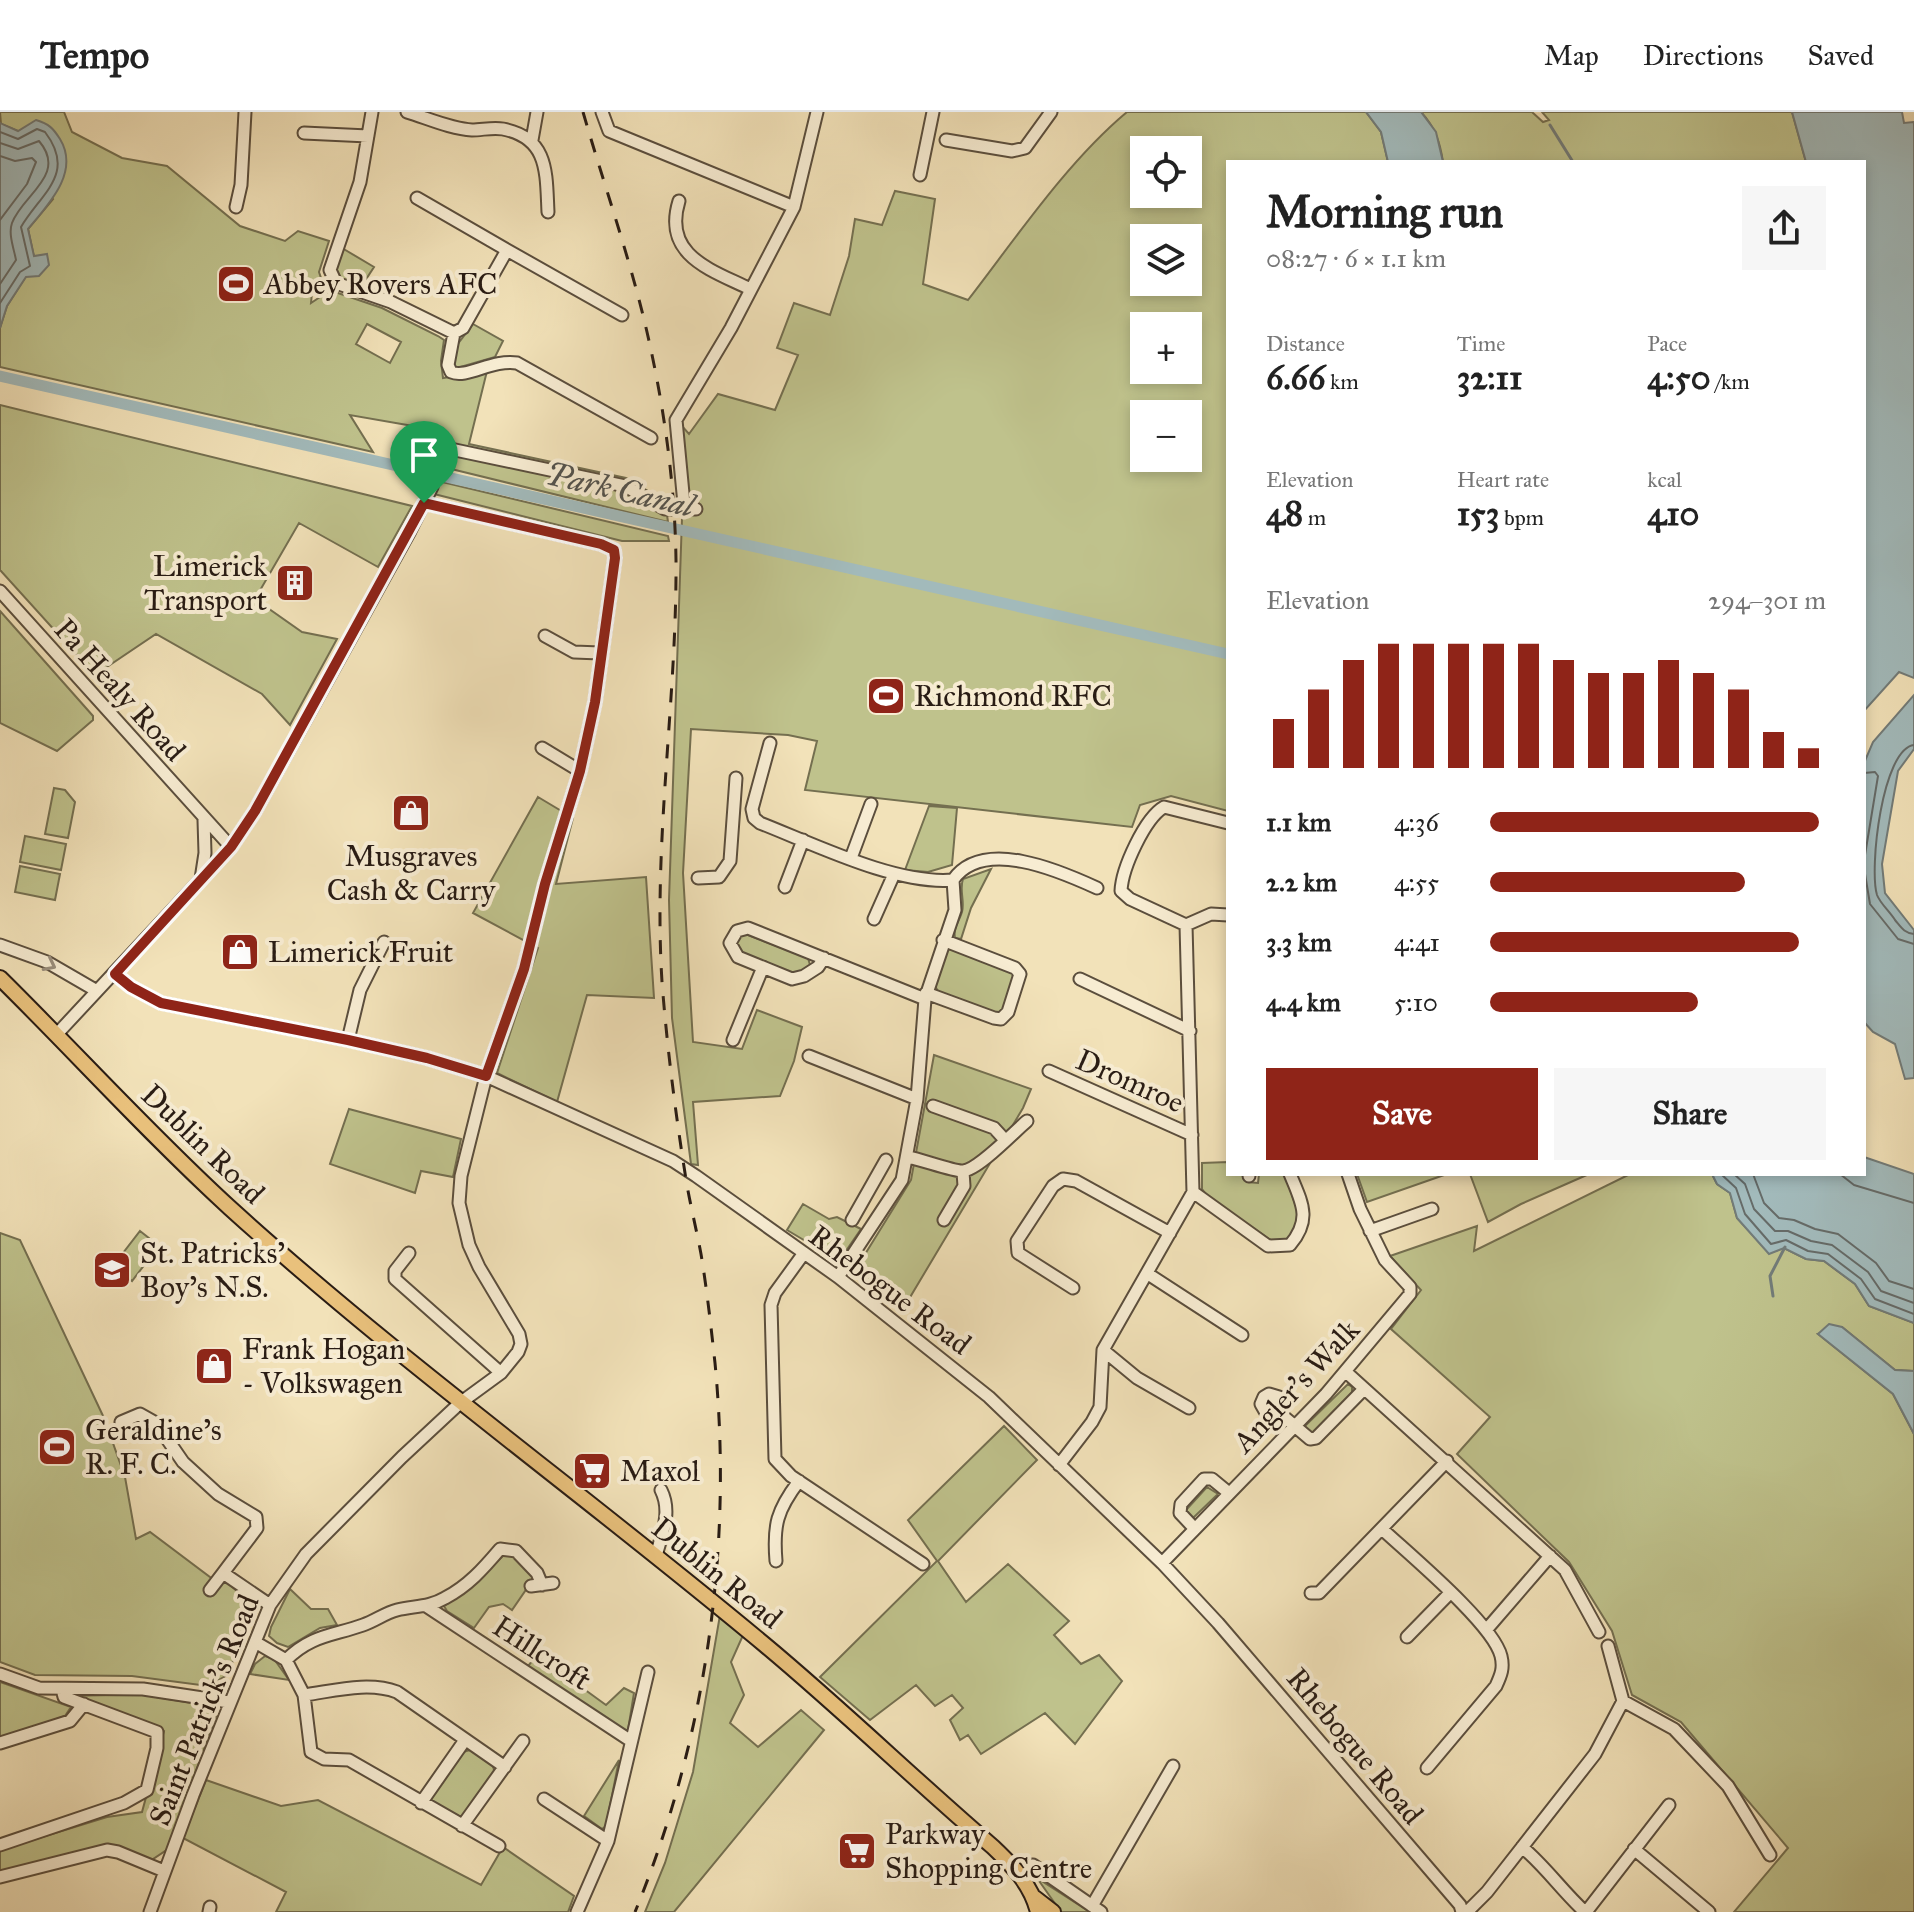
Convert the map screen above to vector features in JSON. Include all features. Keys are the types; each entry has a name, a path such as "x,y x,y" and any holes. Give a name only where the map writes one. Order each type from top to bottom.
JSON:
{"main road":[{"name":"Dublin Road","path":"0,978 169,1150 231,1208 460,1403 779,1657 993,1847 1024,1880 1036,1905 1053,1912"}],"street":[{"path":"236,207 241,185 245,112"},
{"path":"372,112 360,182 330,270 336,283 391,302 454,333"},
{"path":"407,112 469,130 502,129 532,140 541,155 546,175 548,212"},
{"path":"532,140 537,112"},
{"path":"602,112 609,131 794,207"},
{"path":"681,508 684,504 676,420 731,328 794,207 817,112"},
{"path":"920,175 933,112"},
{"path":"946,140 1012,151 1025,148 1051,112"},
{"path":"304,133 368,136"},
{"path":"417,198 622,315"},
{"path":"679,201 676,211 678,236 690,259 750,289"},
{"path":"454,333 463,328 507,250"},
{"path":"454,333 448,365 451,372 464,374 504,361 517,363 651,438"},
{"path":"57,1034 231,847 255,811 424,503 432,487 441,447 625,486 665,509 696,509"},
{"path":"409,1253 395,1271 395,1279 501,1373 518,1352 521,1344 519,1334 469,1245 459,1203 461,1176 486,1076 524,969 545,884 580,771 595,702 613,578 614,550 601,544 424,503"},
{"name":"Pa Healy Road","path":"0,591 231,847"},
{"path":"545,636 574,652 600,653"},
{"path":"770,743 752,809 754,818 760,823 894,874 934,882 953,880"},
{"path":"542,748 580,771"},
{"path":"698,878 719,877 730,861 736,778"},
{"path":"851,858 871,804"},
{"path":"1226,822 1164,807 1155,812 1145,826 1122,879 1121,891 1130,899 1186,925 1211,914 1226,915"},
{"path":"734,808 752,809"},
{"path":"201,880 205,853 204,820"},
{"path":"785,887 803,840"},
{"path":"838,1277 902,1180 917,1099 926,996 955,910 953,880 957,873 973,865 1005,859 1057,870 1097,888"},
{"path":"874,919 894,874"},
{"name":"Dromroe","path":"1186,925 1193,1192"},
{"path":"824,958 818,967 792,979 738,957 730,943 737,931 748,928 926,996 1001,1019 1008,1012 1020,974 1015,968 943,940"},
{"path":"348,1040 360,990 384,942"},
{"path":"0,945 47,962 97,991"},
{"path":"733,1040 763,967"},
{"name":"Rhebogue Road","path":"115,974 131,987 161,1003 348,1040 427,1058 486,1076 673,1161 838,1277 989,1397 1162,1563 1227,1633 1464,1912"},
{"path":"1080,979 1190,1031"},
{"path":"809,1056 917,1099"},
{"name":"Dromroe","path":"1049,1071 1192,1135"},
{"path":"933,1106 994,1128 1005,1140"},
{"path":"908,1157 963,1172 971,1169 1027,1121"},
{"path":"852,1220 886,1160"},
{"path":"944,1220 964,1186 963,1172"},
{"path":"1059,1465 1100,1407 1103,1350 1193,1192 1268,1246 1290,1245 1299,1234 1304,1212 1291,1176"},
{"name":"Angler's Walk","path":"1162,1563 1346,1372 1410,1294 1410,1287 1385,1260 1349,1176"},
{"path":"1073,1288 1018,1253 1017,1241 1053,1186 1063,1179 1076,1181 1170,1233"},
{"path":"870,1190 889,1200"},
{"path":"1370,1231 1432,1209"},
{"path":"804,1253 775,1293 771,1305 775,1459 799,1481 923,1564"},
{"path":"1148,1274 1242,1335"},
{"path":"1103,1350 1137,1378 1189,1408"},
{"path":"1346,1372 1565,1570 1599,1632"},
{"name":"Saint Patrick's Road","path":"150,1912 229,1702 270,1605 306,1554 460,1403 501,1373"},
{"path":"1277,1411 1310,1439 1316,1438 1364,1389"},
{"path":"121,1422 140,1414 156,1423 183,1462 218,1494 256,1517 257,1528 210,1590"},
{"path":"1311,1593 1319,1593 1447,1461"},
{"path":"1195,1529 1180,1513 1181,1504 1204,1479 1212,1479 1229,1493"},
{"path":"776,1561 779,1511 799,1481"},
{"path":"656,1556 667,1513 667,1501 661,1490"},
{"path":"1382,1529 1487,1629 1496,1643 1503,1671 1496,1686 1427,1768"},
{"name":"Hillcroft","path":"286,1660 300,1646 329,1633 364,1625 397,1610 426,1606 444,1599 471,1582 500,1549 516,1551 537,1573 542,1585"},
{"path":"1487,1629 1550,1556"},
{"path":"223,1573 270,1605"},
{"path":"1407,1637 1450,1593"},
{"name":"Hillcroft","path":"426,1606 631,1741"},
{"path":"255,1642 286,1660 304,1695 311,1752 324,1759 349,1760 499,1846"},
{"path":"1464,1912 1473,1908 1595,1754 1623,1701 1608,1646"},
{"path":"577,1912 608,1841 648,1672"},
{"path":"0,1674 39,1688 143,1689 229,1702"},
{"path":"304,1695 368,1686 397,1692 505,1767"},
{"path":"0,1845 124,1803 147,1790 157,1748 157,1732 64,1697 62,1689"},
{"path":"1623,1701 1674,1729 1696,1752 1728,1786 1770,1855"},
{"path":"0,1743 70,1721 84,1704"},
{"path":"421,1803 465,1740"},
{"path":"462,1826 523,1741"},
{"path":"1033,1865 1097,1909 1173,1766"},
{"path":"544,1799 608,1841"},
{"path":"1522,1847 1544,1865 1565,1894 1586,1912 1669,1805"},
{"path":"1634,1849 1709,1912"},
{"path":"0,1877 107,1850 164,1871"}],"green space":[{"path":"0,112 64,112 72,132 122,158 167,166 240,226 285,241 298,231 329,241 319,272 323,284 312,293 311,303 329,291 335,292 382,308 438,336 444,340 441,361 443,378 487,371 469,444 626,478 665,501 668,522 443,467 447,440 413,426 350,415 373,452 0,367 0,328 7,306 34,257 28,229 53,199 18,131 1,124","holes":["367,324 401,342 390,363 356,344"]},
{"path":"1127,112 1366,112 1381,132 1388,160 1226,160 1226,810 1171,796 1140,805 1132,827 805,790 817,741 788,735 691,729 683,873 693,1042 742,1049 757,1010 802,1027 794,1061 780,1096 693,1102 698,1165 691,1164 672,1018 669,900 682,518 688,511 681,425 689,434 718,394 775,410 798,355 777,348 794,303 830,315 849,256 855,219 882,225 895,191 935,199 923,284 968,300 1084,154"},
{"path":"1421,112 1532,112 1543,122 1549,120 1542,112 1792,112 1805,160 1443,160 1430,123"},
{"path":"342,248 374,267 361,287 343,280 335,270"},
{"path":"473,324 503,341 495,357 457,368 452,366 454,349"},
{"path":"0,405 412,506 378,567 299,523 255,599 302,632 337,639 290,725 262,694 156,634 95,675 0,570"},
{"path":"438,481 668,536 669,541 622,541 434,494"},
{"path":"0,611 93,716 93,720 57,751 0,723"},
{"path":"54,788 65,790 75,802 68,838 45,834"},
{"path":"538,797 573,818 556,884 646,877 654,998 587,995 557,1102 497,1073 538,948 473,913"},
{"path":"929,806 957,808 952,865 928,872 905,870"},
{"path":"25,836 66,844 61,870 20,862"},
{"path":"20,866 60,874 55,900 15,892"},
{"path":"991,869 971,908 961,939 955,938 963,908 963,879"},
{"path":"743,933 808,958 810,965 793,975 739,952 735,944"},
{"path":"951,948 1009,970 1015,976 1003,1011 998,1015 939,993 935,986 946,951"},
{"path":"934,1055 1031,1089 1023,1108 903,1309 870,1289 854,1272 911,1180"},
{"path":"349,1109 461,1139 453,1177 421,1171 415,1193 330,1164"},
{"path":"1226,1162 1226,1176 1245,1176 1247,1182 1258,1183 1259,1176 1286,1176 1300,1219 1295,1233 1285,1240 1272,1241 1209,1198 1202,1189 1202,1163"},
{"path":"1358,1176 1441,1176 1367,1202"},
{"path":"1471,1176 1584,1176 1521,1204 1488,1222"},
{"path":"1626,1176 1713,1176 1717,1184 1730,1193 1737,1218 1769,1253 1784,1248 1806,1259 1824,1261 1855,1284 1869,1306 1914,1323 1914,1371 1895,1370 1842,1327 1818,1334 1893,1394 1914,1434 1914,1912 1734,1912 1788,1848 1681,1722 1632,1695 1612,1631 1569,1562 1457,1454 1490,1417 1391,1329 1421,1290 1390,1256 1477,1226 1474,1251"},
{"path":"803,1204 829,1219 837,1217 861,1229 839,1261 787,1230"},
{"path":"140,1231 159,1246 132,1281 113,1266"},
{"name":"Geraldine's R. F. C.","path":"0,1233 20,1240 104,1418 125,1477 136,1539 150,1532 214,1580 227,1582 254,1607 255,1613 239,1639 229,1674 208,1686 132,1676 35,1675 0,1662"},
{"path":"1348,1384 1352,1387 1352,1393 1312,1433 1306,1431 1305,1426"},
{"path":"1004,1426 1037,1460 938,1561 966,1602 1008,1564 1069,1621 1054,1635 1081,1664 1099,1655 1122,1681 1075,1744 1045,1713 981,1754 968,1735 960,1740 950,1720 963,1708 952,1695 935,1706 916,1685 870,1720 820,1677 937,1561 908,1520"},
{"path":"1207,1487 1218,1494 1193,1518 1186,1510"},
{"path":"512,1555 534,1578 512,1610 503,1604 489,1607 474,1628 447,1611 444,1606 466,1591 503,1556"},
{"path":"290,1589 311,1609 328,1609 337,1625 320,1628 288,1647 277,1643 269,1636 271,1627"},
{"path":"720,1615 744,1633 731,1662 744,1695 730,1723 758,1747 801,1710 824,1730 674,1912 645,1912 665,1863 693,1772"},
{"path":"537,1655 606,1705 624,1688 634,1693 628,1730 528,1666"},
{"path":"265,1656 274,1659 289,1680 250,1674 255,1664"},
{"path":"0,1682 71,1707 65,1716 0,1739"},
{"path":"138,1694 210,1706 216,1716 168,1849 150,1861 128,1851 0,1872 0,1850 107,1817 142,1812 164,1731 73,1696"},
{"path":"470,1750 493,1766 495,1774 464,1817 456,1819 432,1803 431,1796 463,1752"},
{"path":"619,1760 606,1826 602,1829 584,1816"},
{"path":"206,1780 281,1806 318,1800 481,1885 503,1847 574,1896 568,1912 276,1912 286,1892 183,1838"},
{"path":"1037,1878 1090,1912 1061,1912"}],"water":[{"path":"1366,112 1421,112 1436,132 1443,160 1388,160 1381,132"},
{"path":"1792,112 1902,112 1904,123 1914,122 1914,678 1899,672 1866,709 1866,160 1805,160"},
{"path":"36,120 53,129 65,151 64,175 59,187 28,229 34,256 47,254 49,265 39,276 26,277 7,306 0,328 0,123 18,131"},
{"path":"1914,695 1914,749 1898,771 1882,864 1885,893 1914,930 1914,1078 1905,1079 1895,1044 1873,1032 1866,1024 1866,758 1873,742"},
{"path":"1866,1158 1914,1174 1914,1323 1869,1306 1855,1284 1824,1261 1806,1259 1784,1248 1769,1254 1737,1218 1730,1193 1717,1184 1713,1176 1866,1176"},
{"path":"1829,1324 1842,1327 1895,1370 1914,1371 1914,1434 1893,1394 1818,1334"}],"waterway":[{"path":"1550,125 1572,160"},
{"name":"Park Canal","path":"0,376 1226,654"},
{"path":"1773,1296 1770,1276 1785,1247"}],"railway":[{"path":"583,112 647,332 659,388 671,474 676,560 661,876 662,982 678,1126 707,1295 720,1433 716,1573 696,1711 660,1846 635,1912"}],"place":[{"name":"Abbey Rovers AFC","path":"236,284"},
{"name":"Limerick Transport","path":"295,583"},
{"name":"Richmond RFC","path":"886,696"},
{"name":"Musgraves Cash & Carry","path":"411,813"},
{"name":"Limerick Fruit","path":"240,952"},
{"name":"St. Patricks' Boy's N.S.","path":"112,1270"},
{"name":"Frank Hogan - Volkswagen","path":"214,1366"},
{"name":"Geraldine's R. F. C.","path":"57,1447"},
{"name":"Maxol","path":"592,1471"},
{"name":"Parkway Shopping Centre","path":"857,1851"}],"route":[{"path":"424,503 601,544 614,550 615,558 595,702 580,771 545,884 524,969 486,1076 427,1058 348,1040 161,1003 131,987 115,974 231,847 255,811 424,503"}]}
